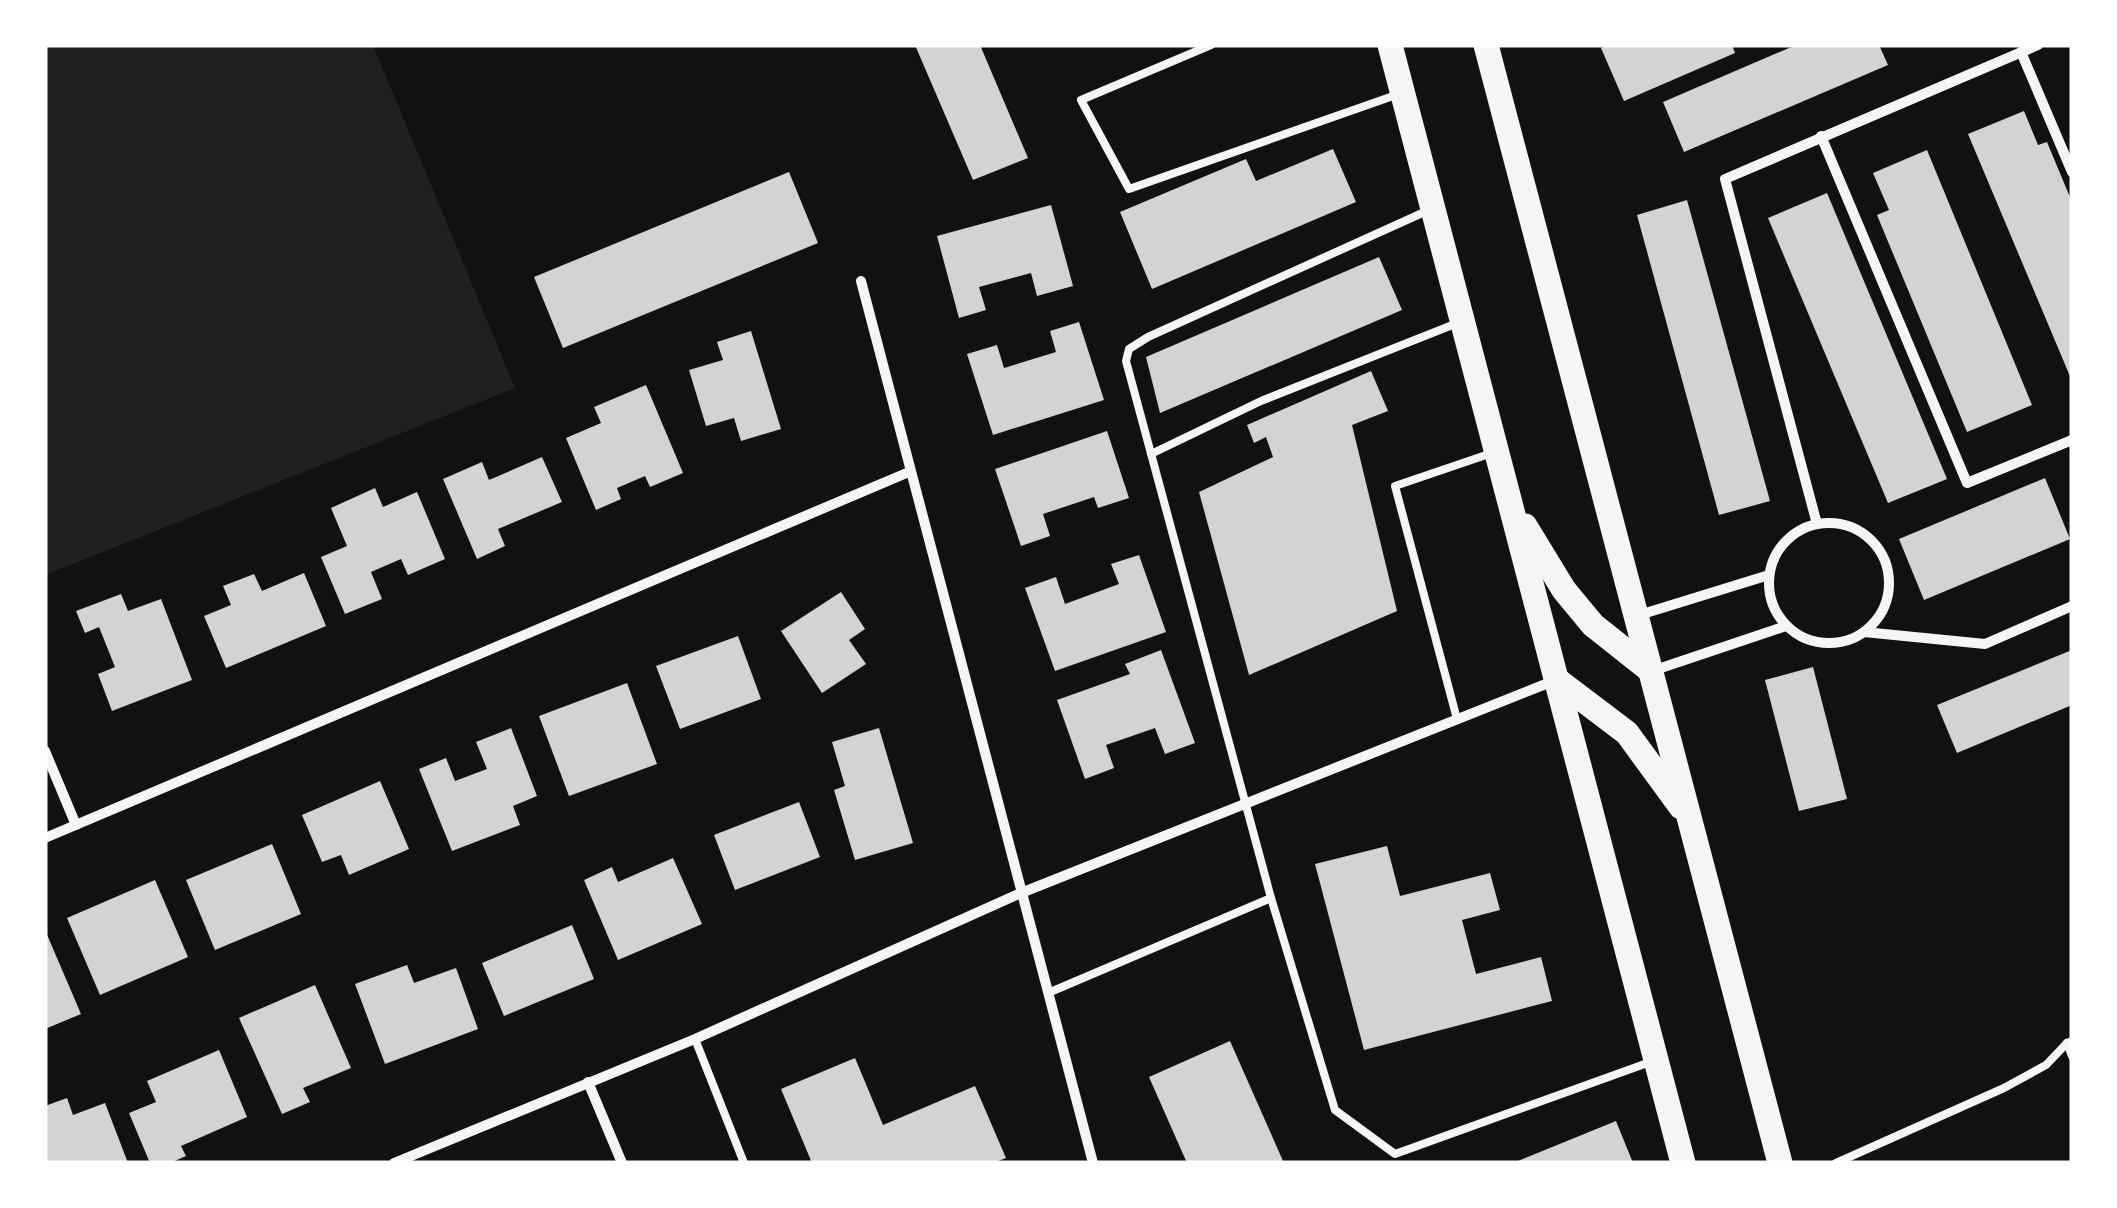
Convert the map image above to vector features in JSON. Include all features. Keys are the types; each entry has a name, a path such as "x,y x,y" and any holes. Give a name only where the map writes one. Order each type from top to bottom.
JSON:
{"main road":[{"path":"1390,45 1683,1163"},
{"path":"1486,45 1780,1163"},
{"path":"1510,501 1564,590 1593,625 1651,671"},
{"path":"1556,680 1627,733 1690,820"}],"street":[{"path":"1816,524 1726,179 2038,45"},
{"path":"2021,52 2072,172"},
{"path":"1822,136 1966,482 2072,440"},
{"path":"861,280 1093,1163"},
{"path":"45,838 909,472"},
{"path":"1816,524 1855,528 1872,540 1884,558 1889,578 1887,598 1878,618 1864,632 1848,640 1816,642 1800,636 1786,626 1769,593 1768,575 1784,542 1799,530 1816,524"},
{"path":"1635,616 1768,575"},
{"path":"1864,632 1985,644 2072,606"},
{"path":"1651,671 1786,626"},
{"path":"394,1163 695,1038 1021,894 1556,680"},
{"path":"45,751 76,825"},
{"path":"588,1082 622,1163"}],"lane":[{"path":"1211,45 1081,100 1129,189 1402,93"},
{"path":"1433,208 1148,336 1129,349 1126,361 1203,654 1271,898 1336,1110 1394,1154 1657,1060"},
{"path":"1151,454 1260,401 1462,321"},
{"path":"1457,719 1395,486 1496,451"},
{"path":"1048,993 1271,898"},
{"path":"695,1038 744,1163"},
{"path":"2069,1042 2072,1056"},
{"path":"1836,1163 2004,1088 2046,1065 2069,1042"}],"shaded area":[{"path":"45,45 373,45 515,388 45,575"}],"building":[{"path":"915,45 980,45 1028,158 973,180"},
{"path":"1732,45 1735,53 1624,101 1601,48"},
{"path":"1796,45 1879,45 1888,65 1684,152 1663,102"},
{"path":"2024,111 2038,145 2047,142 2072,202 2072,381 1968,134"},
{"path":"1333,149 1356,202 1152,289 1120,212 1246,159 1256,181"},
{"path":"1927,150 2032,405 1967,432 1877,215 1889,210 1873,173"},
{"path":"789,172 818,243 563,348 534,277"},
{"path":"1827,193 1947,479 1888,503 1768,218"},
{"path":"1687,200 1770,501 1719,515 1637,215"},
{"path":"1051,205 1073,286 1037,296 1031,273 979,287 986,310 959,318 937,236"},
{"path":"1379,257 1402,310 1160,413 1146,357"},
{"path":"1079,322 1104,400 993,435 967,354 997,345 1004,368 1056,352 1050,331"},
{"path":"751,331 781,429 741,441 734,418 706,426 689,370 723,360 717,342"},
{"path":"1371,371 1388,411 1352,425 1397,611 1249,675 1199,492 1273,457 1266,437 1254,443 1247,425"},
{"path":"646,385 683,473 650,487 645,476 617,488 621,499 596,510 566,438 601,423 594,407"},
{"path":"1107,431 1129,498 1098,508 1094,497 1043,514 1050,536 1021,546 995,469"},
{"path":"542,457 562,502 498,529 505,546 477,559 443,479 482,462 489,480"},
{"path":"2045,478 2070,539 1924,600 1899,539"},
{"path":"375,488 383,507 417,492 445,559 408,575 401,559 371,572 382,599 345,614 321,557 347,546 331,508"},
{"path":"1139,555 1166,632 1055,671 1025,588 1056,577 1065,604 1119,584 1111,564"},
{"path":"304,573 326,626 226,668 204,616 231,605 223,586 254,574 262,591"},
{"path":"841,592 865,629 849,640 866,664 822,693 781,631"},
{"path":"121,594 128,611 161,599 192,680 112,711 98,674 115,667 99,627 85,633 76,611"},
{"path":"738,636 761,699 680,729 656,666"},
{"path":"1161,650 1195,743 1165,754 1155,728 1106,745 1114,768 1085,779 1057,700 1130,674 1125,664"},
{"path":"2072,650 2072,705 1957,753 1937,705"},
{"path":"1813,667 1847,799 1799,811 1765,680"},
{"path":"627,683 657,764 569,796 539,716"},
{"path":"511,728 537,796 513,806 520,825 452,851 419,769 446,758 455,781 487,769 476,742"},
{"path":"879,728 913,843 855,860 834,790 845,786 832,742"},
{"path":"380,781 409,849 349,875 341,855 322,862 302,815"},
{"path":"799,802 820,857 735,890 714,835"},
{"path":"272,844 301,914 215,950 186,880"},
{"path":"1387,846 1400,896 1490,873 1500,910 1462,920 1476,974 1541,957 1552,1001 1364,1050 1315,864"},
{"path":"673,858 702,924 618,960 584,880 612,867 618,882"},
{"path":"155,880 188,957 100,995 67,918"},
{"path":"572,925 594,979 504,1016 482,963"},
{"path":"45,930 81,1014 45,1029"},
{"path":"407,965 414,983 456,968 478,1029 385,1064 355,984"},
{"path":"315,985 351,1068 303,1088 310,1102 282,1114 239,1018"},
{"path":"1230,1041 1283,1161 1279,1163 1187,1163 1149,1077"},
{"path":"219,1050 247,1117 181,1146 186,1156 170,1163 150,1163 129,1113 156,1102 147,1081"},
{"path":"855,1058 883,1125 975,1086 1006,1158 993,1163 812,1163 781,1089"},
{"path":"67,1098 73,1115 105,1103 128,1163 45,1163 45,1106"},
{"path":"1616,1121 1633,1163 1513,1163"}]}
